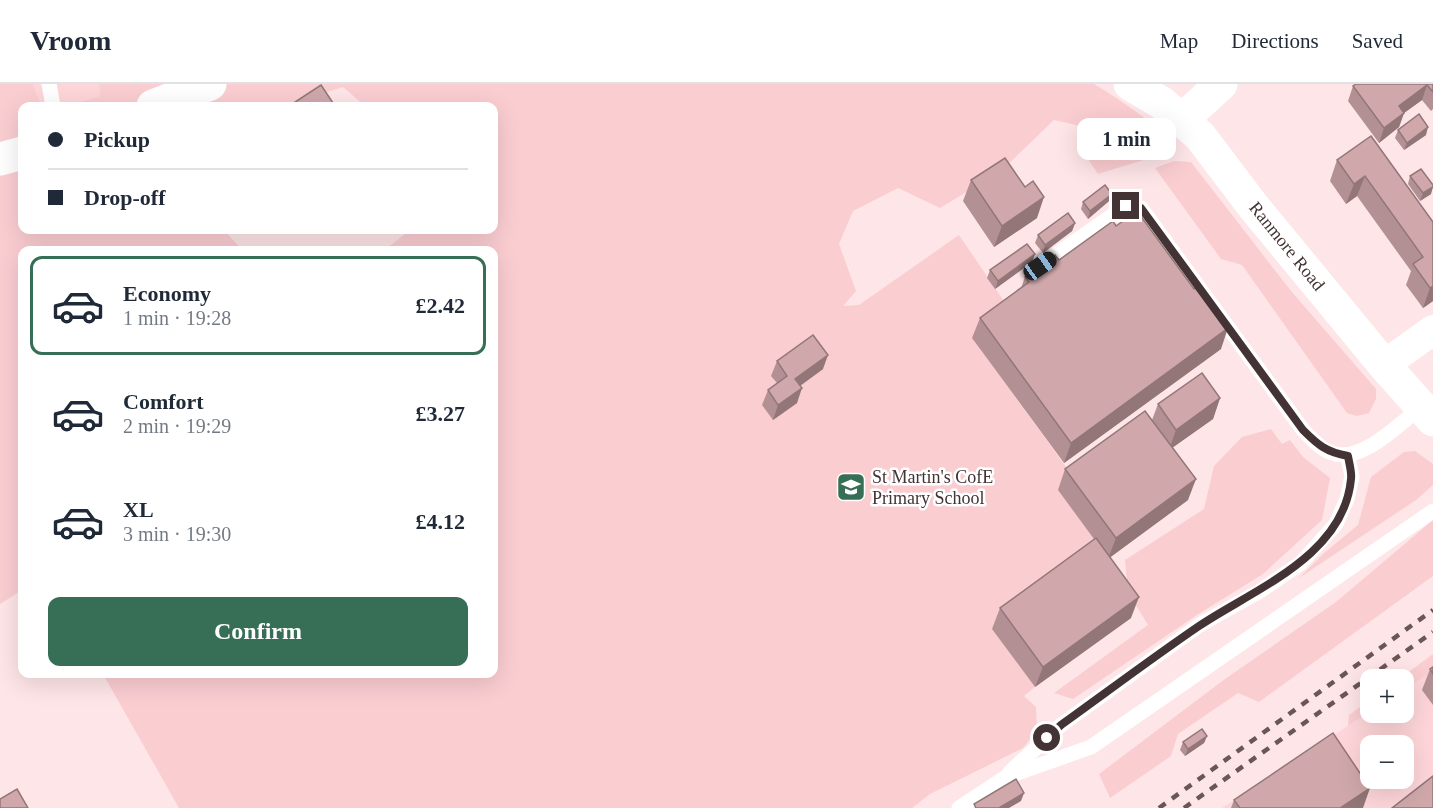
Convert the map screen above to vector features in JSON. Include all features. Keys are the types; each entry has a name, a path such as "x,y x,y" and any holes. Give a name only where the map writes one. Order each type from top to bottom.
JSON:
{"street":[{"path":"163,102 210,84"},
{"name":"Ranmore Road","path":"1130,84 1183,119 1210,148 1253,206 1427,414"},
{"path":"1183,119 1221,84"},
{"path":"0,159 18,154"},
{"path":"1384,365 1433,330"}],"lane":[{"path":"49,84 53,102"},
{"path":"1040,266 1126,206 1141,208 1303,430 1319,445 1332,453 1348,456 1427,414"},
{"path":"959,808 1006,777 1061,725 1202,624 1260,591 1301,563 1336,524 1347,499 1352,477 1348,456"},
{"path":"1006,777 1091,747 1433,511"}],"shaded area":[{"path":"0,84 33,84 40,102 18,102 18,234 228,234 238,246 18,246 18,593 0,604"},
{"path":"33,84 99,84 100,96 80,102 40,102"},
{"name":"St Martin's CofE Primary School","path":"99,84 1094,84 1127,105 1176,145 1147,159 1098,174 1089,161 1099,130 1054,120 1000,172 940,208 898,188 853,211 839,244 856,291 843,306 859,305 959,235 1010,310 973,339 1074,478 1101,548 993,629 1035,687 1024,696 1036,707 1037,730 1023,748 930,794 912,808 179,808 105,678 498,678 498,246 389,246 405,234 498,234 498,102 360,102 343,87 294,102 80,102 100,96"},
{"path":"1174,161 1191,162 1291,291 1376,389 1376,399 1369,413 1357,416 1347,413 1242,265 1221,259 1155,168"},
{"path":"1271,429 1282,444 1290,440 1303,457 1330,478 1322,520 1263,574 1197,615 1073,699 1054,693 1148,625 1128,592 1125,560 1204,509 1214,466 1242,437"},
{"path":"1415,451 1433,464 1433,485 1416,500 1299,578 1323,554 1358,525 1371,477 1404,452"},
{"path":"1433,520 1433,576 1259,702 1238,693 1178,734 1171,756 1110,798 1099,774 1225,679 1336,602"},
{"path":"1433,654 1433,671 1414,683 1413,669"},
{"path":"1433,671 1433,808 1222,808 1360,718 1360,723 1414,723 1414,683"},
{"path":"1360,707 1360,718 1348,726 1349,715"}],"building":[{"path":"1356,84 1433,84 1433,92 1427,85 1399,106 1404,113 1384,128 1353,86"},
{"path":"321,85 332,102 295,102"},
{"path":"1419,114 1428,127 1407,143 1398,130"},
{"path":"1371,136 1433,222 1433,286 1430,288 1413,264 1423,257 1365,176 1354,184 1337,160"},
{"path":"1005,158 1025,187 1033,181 1044,197 1002,226 971,180"},
{"path":"1421,169 1433,185 1423,193 1410,176"},
{"path":"1105,185 1112,194 1090,211 1083,202"},
{"path":"1137,211 1194,289 1198,286 1228,328 1071,443 980,318 1029,282 1025,277 1055,255 1059,260 1113,221 1116,226"},
{"path":"1068,213 1075,223 1045,245 1038,235"},
{"path":"1027,244 1035,254 998,281 990,270"},
{"path":"813,335 828,355 795,379 802,388 778,405 768,390 787,376 777,361"},
{"path":"1202,373 1220,398 1176,430 1158,404"},
{"path":"1145,411 1196,479 1116,538 1065,469"},
{"path":"1096,538 1139,597 1043,667 1000,608"},
{"path":"1202,729 1207,736 1188,749 1183,742"},
{"path":"1333,733 1360,773 1360,789 1368,789 1340,808 1240,808 1234,800"},
{"path":"1433,776 1433,808 1392,808"},
{"path":"1016,779 1024,793 999,808 976,808 974,804"},
{"path":"17,789 28,808 0,808 0,799"}],"railway":[{"path":"1159,808 1433,610"},
{"path":"1184,808 1433,632"}],"place":[{"name":"St Martin's CofE Primary School","path":"851,487"}],"route":[{"path":"1047,738 1061,725 1202,624 1260,591 1301,563 1336,524 1347,499 1352,477 1348,456 1332,453 1319,445 1303,430 1141,208 1126,206"}]}
